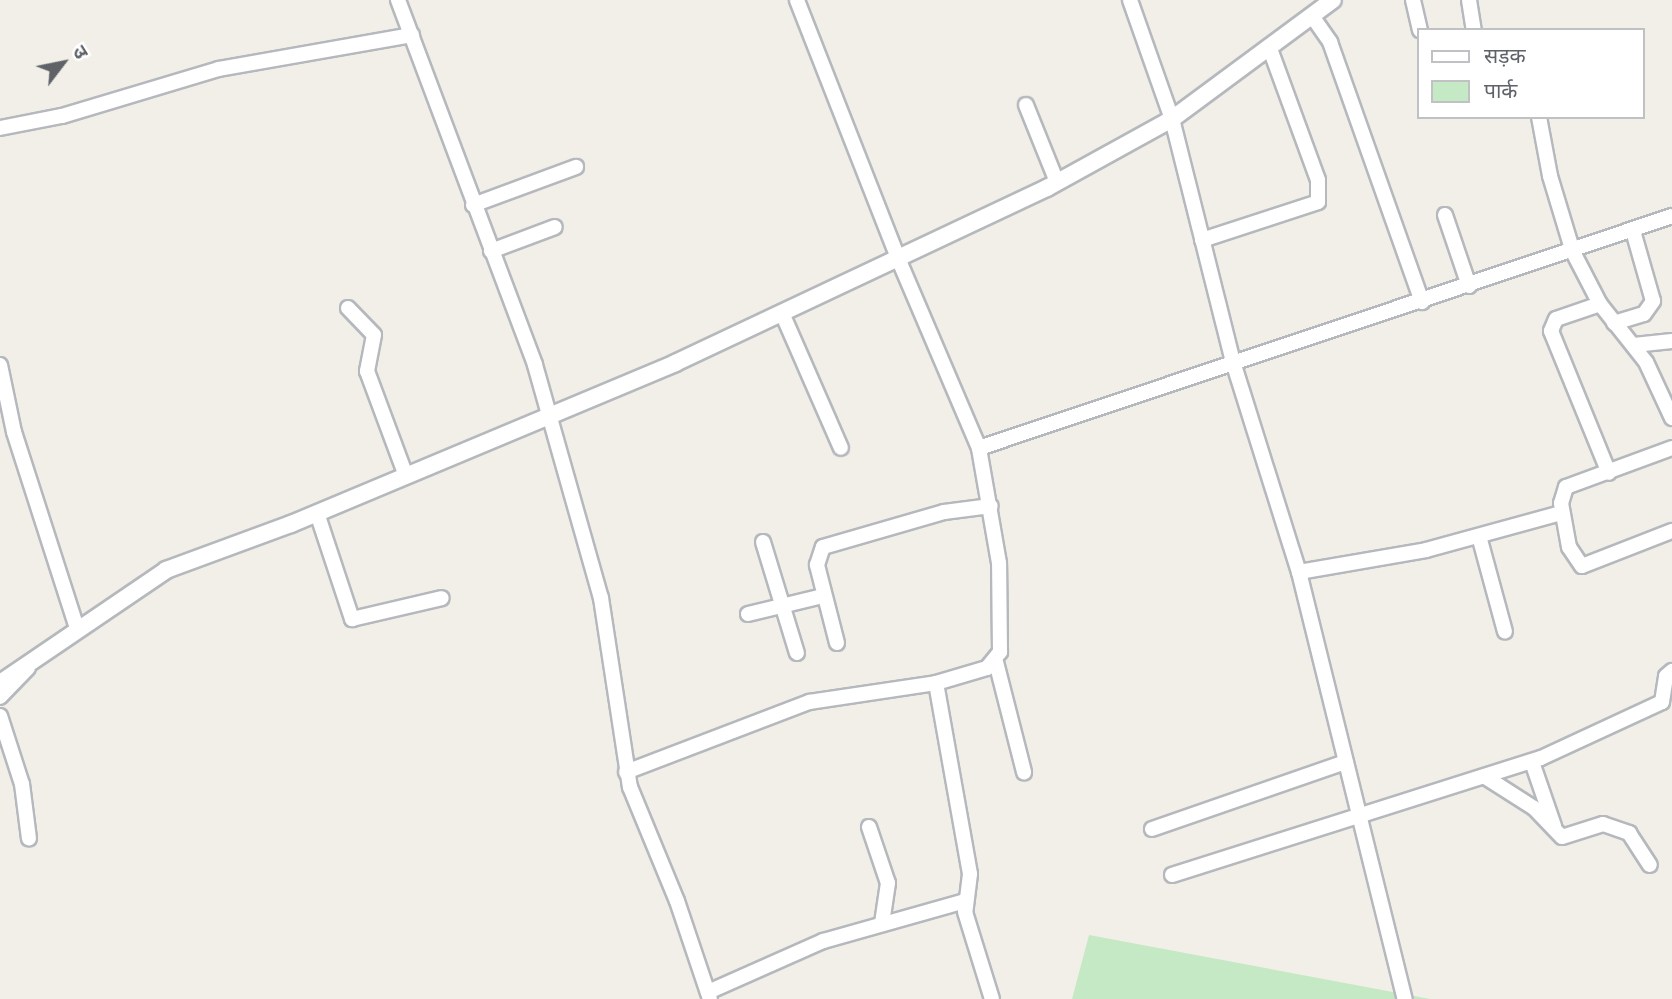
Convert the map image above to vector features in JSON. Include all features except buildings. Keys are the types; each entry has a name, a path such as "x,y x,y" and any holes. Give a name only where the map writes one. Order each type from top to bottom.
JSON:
{"street":[{"path":"398,0 535,365 601,598 626,772 709,996 823,942 965,901"},
{"path":"797,0 898,258 979,448 991,506 1001,592 996,662 1024,772"},
{"path":"1130,0 1172,119 1234,365 1299,572 1346,762 1362,815 1405,999"},
{"path":"0,683 77,628 166,570 317,513 548,417 782,313 1057,182 1172,119 1333,0"},
{"path":"1413,0 1420,28"},
{"path":"1469,0 1474,28"},
{"path":"1312,16 1330,42 1422,302"},
{"path":"0,128 62,116 219,69 412,35"},
{"path":"1202,240 1318,202 1318,180 1270,49"},
{"path":"1026,105 1057,182"},
{"path":"1539,119 1550,176 1573,252 1600,304 1634,345 1672,418"},
{"path":"473,205 576,167"},
{"path":"1445,215 1469,286"},
{"path":"979,448 1573,252 1672,216"},
{"path":"491,251 555,227"},
{"path":"1614,323 1644,314 1653,301 1633,231"},
{"path":"1600,304 1556,319 1551,331 1609,473"},
{"path":"348,308 374,335 367,371 406,476"},
{"path":"782,313 841,448"},
{"path":"1634,345 1672,341"},
{"path":"0,365 7,434 77,628"},
{"path":"1672,448 1566,487 1562,513 1569,547 1582,566 1672,531"},
{"path":"837,643 817,565 823,547 944,512 991,506"},
{"path":"317,513 352,619 442,598"},
{"path":"1299,572 1479,536 1562,513"},
{"path":"1479,536 1505,632"},
{"path":"763,542 797,653"},
{"path":"747,614 823,596"},
{"path":"0,697 35,658"},
{"path":"626,772 809,702 936,683 996,662"},
{"path":"1172,875 1532,762 1662,702 1666,676 1672,671"},
{"path":"936,683 970,874 965,901 992,999"},
{"path":"0,716 22,784 29,839"},
{"path":"1152,829 1346,762"},
{"path":"1532,762 1557,834"},
{"path":"1487,778 1534,808 1557,834 1567,839 1610,825 1634,837 1650,865"},
{"path":"869,827 888,883 882,923"}],"green space":[{"path":"1089,935 1430,999 1072,999"}]}
